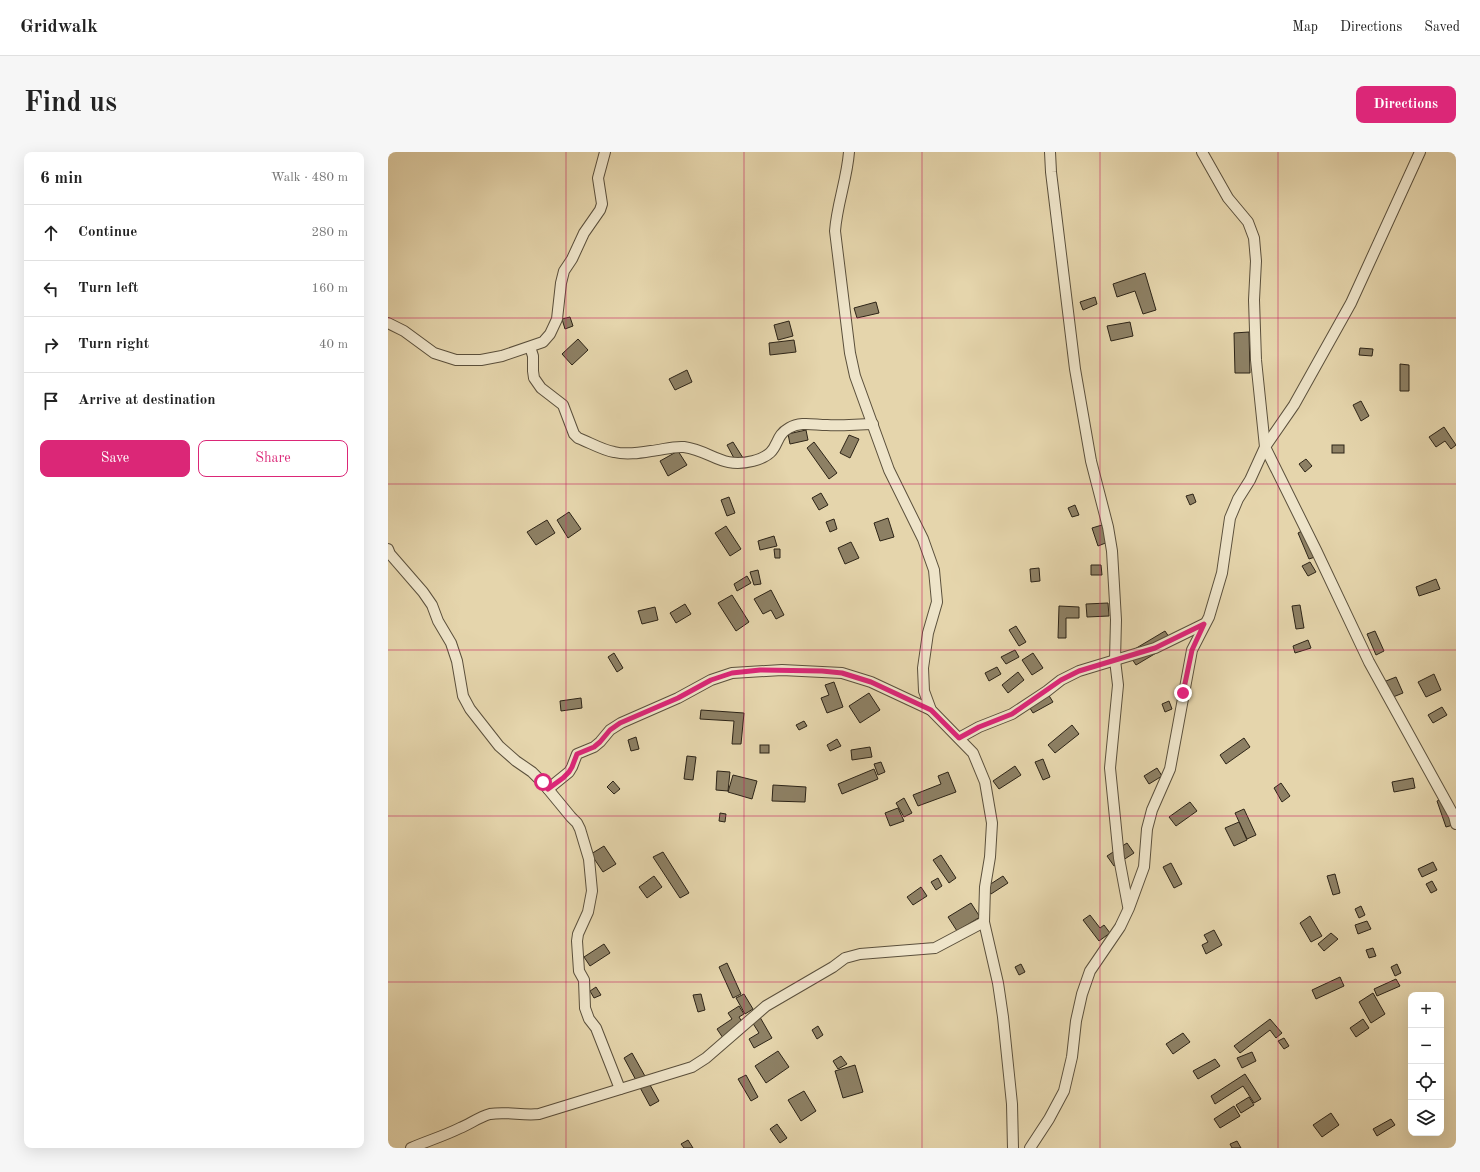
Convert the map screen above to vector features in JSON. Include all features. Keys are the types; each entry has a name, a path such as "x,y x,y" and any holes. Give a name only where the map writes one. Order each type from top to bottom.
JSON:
{"street":[{"path":"388,323 404,331 434,353 456,360 481,360 502,356 543,342 550,334 557,320 561,283 564,271 572,259 584,234 600,210 602,204 598,178 605,152"},
{"path":"849,152 848,165 836,217 835,231 850,353 855,376 889,470 923,539 934,570 937,602 928,633 923,668 924,691 931,710"},
{"path":"1050,152 1050,172 1075,369 1091,461 1108,527 1112,551 1118,685 1110,768 1119,858 1126,890 1128,908"},
{"path":"1202,152 1228,198 1248,222 1254,238 1256,261 1254,300 1256,360 1264,446 1369,662 1455,818"},
{"path":"1030,1148 1064,1091 1072,1057 1076,1021 1082,994 1090,971 1117,932 1144,867 1147,829 1152,810 1170,769 1192,650 1208,617 1222,573 1230,518 1238,500 1250,480 1264,446 1294,405 1351,303 1420,152"},
{"path":"530,347 533,356 534,378 541,388 563,405 574,434 578,438 614,452 637,452 682,447 696,449 724,462 735,463 752,461 766,457 774,450 783,432 790,427 803,423 827,426 873,424"},
{"path":"388,549 390,554 423,592 432,605 438,622 451,643 457,661 463,696 470,709 499,746 516,761 532,772 548,789 571,818 577,822 589,859 592,891 588,912 578,934 577,952 580,971 584,980 585,1008 589,1019 596,1028 620,1089"},
{"path":"959,738 979,727 1012,714 1061,680 1079,671 1155,648 1204,624"},
{"path":"548,789 569,772 577,754 594,747 610,730 620,723 678,698 711,680 732,673 782,670 842,673 871,682 931,710 972,753 985,782 992,823 990,857 985,887 984,922 998,983 1003,1017 1012,1104 1013,1148"},
{"path":"411,1148 490,1114 539,1114 654,1080 696,1064 706,1058 766,1006 833,967 845,958 860,954 935,948 984,922"}],"building":[{"path":"1145,273 1156,310 1143,314 1135,291 1117,297 1113,284"},
{"path":"1095,297 1097,304 1083,310 1080,302"},
{"path":"876,302 879,313 857,318 854,308"},
{"path":"570,317 573,326 565,329 562,319"},
{"path":"789,321 793,336 778,340 774,325"},
{"path":"1130,322 1133,336 1111,341 1107,326"},
{"path":"1249,332 1250,373 1235,373 1234,333"},
{"path":"578,339 588,350 572,365 562,354"},
{"path":"794,340 796,352 770,355 769,343"},
{"path":"1360,348 1373,349 1372,356 1359,355"},
{"path":"1400,364 1409,365 1409,391 1400,391"},
{"path":"687,370 692,382 675,390 669,379"},
{"path":"1361,401 1369,416 1361,421 1353,405"},
{"path":"1444,427 1456,445 1451,449 1445,441 1436,447 1429,437"},
{"path":"806,430 808,440 790,444 788,434"},
{"path":"849,435 859,439 850,458 840,453"},
{"path":"733,442 743,458 736,462 727,445"},
{"path":"814,442 837,473 829,479 807,448"},
{"path":"1332,445 1344,445 1344,453 1332,453"},
{"path":"678,451 687,465 668,476 660,461"},
{"path":"1306,459 1312,466 1305,472 1299,464"},
{"path":"821,493 828,505 819,510 812,498"},
{"path":"1193,494 1196,502 1190,505 1186,496"},
{"path":"729,497 735,513 727,516 721,500"},
{"path":"1075,505 1079,515 1072,517 1068,508"},
{"path":"569,512 581,529 568,538 557,520"},
{"path":"888,518 894,537 880,541 874,523"},
{"path":"834,519 837,529 830,532 826,522"},
{"path":"547,520 555,533 536,545 527,532"},
{"path":"1102,525 1108,542 1098,546 1092,528"},
{"path":"726,526 741,549 730,556 715,533"},
{"path":"1304,530 1315,557 1309,559 1298,533"},
{"path":"774,536 777,546 760,550 758,541"},
{"path":"851,542 859,558 845,564 838,548"},
{"path":"774,549 780,549 780,558 775,558"},
{"path":"1310,562 1316,572 1308,576 1302,566"},
{"path":"1091,565 1101,565 1102,575 1091,575"},
{"path":"1039,568 1040,581 1031,582 1030,569"},
{"path":"758,570 761,584 754,585 750,572"},
{"path":"747,576 751,583 737,591 734,584"},
{"path":"1436,579 1440,589 1419,596 1416,587"},
{"path":"771,590 784,615 776,619 771,610 763,614 754,599"},
{"path":"732,595 749,622 736,631 718,603"},
{"path":"1108,603 1109,616 1087,617 1086,604"},
{"path":"685,604 691,614 676,623 670,613"},
{"path":"1300,605 1304,628 1296,629 1292,606"},
{"path":"1059,606 1079,607 1079,618 1066,618 1066,638 1058,638"},
{"path":"655,607 658,620 642,624 638,611"},
{"path":"1016,626 1026,642 1019,646 1009,630"},
{"path":"1165,631 1173,643 1136,665 1128,653"},
{"path":"1375,631 1384,651 1376,655 1367,634"},
{"path":"1308,640 1311,648 1295,653 1293,646"},
{"path":"1015,650 1019,657 1006,664 1001,657"},
{"path":"614,653 623,668 617,672 608,657"},
{"path":"1033,653 1043,668 1032,675 1022,660"},
{"path":"997,667 1001,674 989,681 985,673"},
{"path":"1018,672 1024,680 1008,693 1002,685"},
{"path":"1434,674 1441,690 1426,697 1418,682"},
{"path":"1396,677 1403,693 1388,699 1381,683"},
{"path":"834,682 843,707 827,713 821,698 829,695 825,685"},
{"path":"869,693 880,710 860,723 849,706"},
{"path":"1048,694 1053,702 1033,713 1028,705"},
{"path":"581,698 582,708 561,711 560,701"},
{"path":"1169,701 1172,709 1165,712 1162,704"},
{"path":"1442,707 1447,715 1433,723 1428,715"},
{"path":"701,710 744,713 741,744 732,744 734,721 700,719"},
{"path":"804,721 807,726 799,730 796,725"},
{"path":"1072,725 1079,734 1055,753 1048,745"},
{"path":"636,737 639,749 631,751 628,740"},
{"path":"1244,738 1250,747 1226,764 1220,755"},
{"path":"837,739 841,746 830,751 827,745"},
{"path":"760,745 769,745 769,753 760,753"},
{"path":"870,747 872,757 852,760 851,750"},
{"path":"687,756 696,757 693,780 684,779"},
{"path":"1043,759 1050,777 1043,780 1035,762"},
{"path":"881,762 885,772 878,775 874,764"},
{"path":"1015,766 1021,775 999,789 993,781"},
{"path":"1157,768 1162,776 1149,784 1144,776"},
{"path":"874,769 878,779 842,794 838,784"},
{"path":"717,771 730,772 728,791 716,790"},
{"path":"948,772 956,792 918,806 913,795 941,784 938,776"},
{"path":"733,775 757,781 752,799 728,792"},
{"path":"1413,778 1415,788 1394,792 1392,782"},
{"path":"613,781 620,789 614,794 607,787"},
{"path":"1281,783 1290,796 1282,802 1274,788"},
{"path":"773,785 806,787 805,802 772,801"},
{"path":"904,798 912,813 904,817 896,803"},
{"path":"1444,798 1453,825 1446,827 1437,801"},
{"path":"1190,802 1197,811 1176,826 1169,817"},
{"path":"898,808 904,821 890,826 885,813"},
{"path":"1244,809 1256,835 1247,839 1235,813"},
{"path":"720,813 726,814 725,822 719,821"},
{"path":"1239,822 1247,840 1234,846 1225,828"},
{"path":"1127,843 1134,853 1114,866 1107,856"},
{"path":"604,846 616,864 603,872 591,854"},
{"path":"663,852 689,893 680,898 653,857"},
{"path":"941,855 956,878 949,883 933,860"},
{"path":"1433,862 1437,870 1422,877 1418,869"},
{"path":"1171,863 1182,884 1174,888 1163,867"},
{"path":"1335,874 1340,893 1333,895 1327,876"},
{"path":"654,876 662,887 647,898 639,887"},
{"path":"1003,876 1008,883 991,894 986,887"},
{"path":"938,878 942,886 936,890 931,882"},
{"path":"1432,881 1437,890 1431,893 1426,884"},
{"path":"921,887 927,896 913,905 907,897"},
{"path":"971,903 980,917 957,931 948,917"},
{"path":"1361,906 1365,915 1359,918 1355,909"},
{"path":"1090,915 1100,928 1104,925 1110,933 1099,941 1083,920"},
{"path":"1310,916 1322,936 1311,942 1300,923"},
{"path":"1367,921 1371,929 1358,934 1355,925"},
{"path":"1214,930 1222,945 1206,954 1202,945 1208,942 1204,935"},
{"path":"1331,933 1338,939 1324,951 1318,944"},
{"path":"604,944 610,953 590,966 584,957"},
{"path":"1373,948 1376,956 1369,958 1366,950"},
{"path":"727,963 741,994 733,998 719,967"},
{"path":"1021,964 1025,972 1019,975 1015,967"},
{"path":"1397,964 1401,973 1395,976 1391,967"},
{"path":"1340,977 1344,986 1316,999 1312,990"},
{"path":"1396,979 1400,986 1377,996 1374,989"},
{"path":"596,987 601,995 594,998 590,991"},
{"path":"1373,993 1385,1014 1371,1023 1359,1002"},
{"path":"701,994 705,1010 698,1012 693,995"},
{"path":"744,994 753,1009 745,1014 736,998"},
{"path":"739,1006 744,1014 739,1017 744,1025 723,1038 717,1029 732,1019 728,1013"},
{"path":"757,1012 772,1038 754,1048 749,1039 759,1033 749,1017"},
{"path":"1270,1019 1282,1033 1276,1038 1270,1030 1240,1053 1234,1046"},
{"path":"1363,1019 1369,1028 1356,1037 1350,1028"},
{"path":"818,1026 823,1035 817,1039 812,1030"},
{"path":"1183,1033 1190,1042 1173,1054 1166,1044"},
{"path":"1284,1038 1289,1046 1284,1049 1278,1041"},
{"path":"778,1051 789,1067 766,1083 755,1066"},
{"path":"1252,1052 1256,1061 1242,1068 1237,1058"},
{"path":"632,1053 659,1101 650,1106 624,1058"},
{"path":"841,1056 847,1064 838,1069 833,1061"},
{"path":"1215,1059 1220,1066 1198,1079 1193,1071"},
{"path":"855,1065 863,1092 843,1098 835,1071"},
{"path":"1245,1074 1261,1099 1254,1103 1243,1086 1215,1104 1211,1096"},
{"path":"746,1075 758,1097 751,1101 738,1079"},
{"path":"804,1091 816,1111 801,1121 788,1100"},
{"path":"1249,1097 1254,1105 1241,1113 1236,1105"},
{"path":"1234,1106 1240,1116 1220,1128 1214,1119"},
{"path":"1331,1113 1339,1125 1322,1137 1313,1125"},
{"path":"1391,1119 1395,1125 1377,1136 1373,1129"},
{"path":"777,1124 787,1138 780,1143 770,1129"},
{"path":"688,1140 693,1148 684,1148 681,1144"},
{"path":"1237,1141 1241,1148 1232,1148 1230,1144"}],"route":[{"path":"543,782 548,789 563,778 572,767 577,754 594,747 610,730 620,723 678,698 711,680 732,673 760,670 822,671 842,673 871,682 931,710 959,738 979,727 1012,714 1061,680 1079,671 1155,648 1204,624 1192,650 1183,693"}]}
